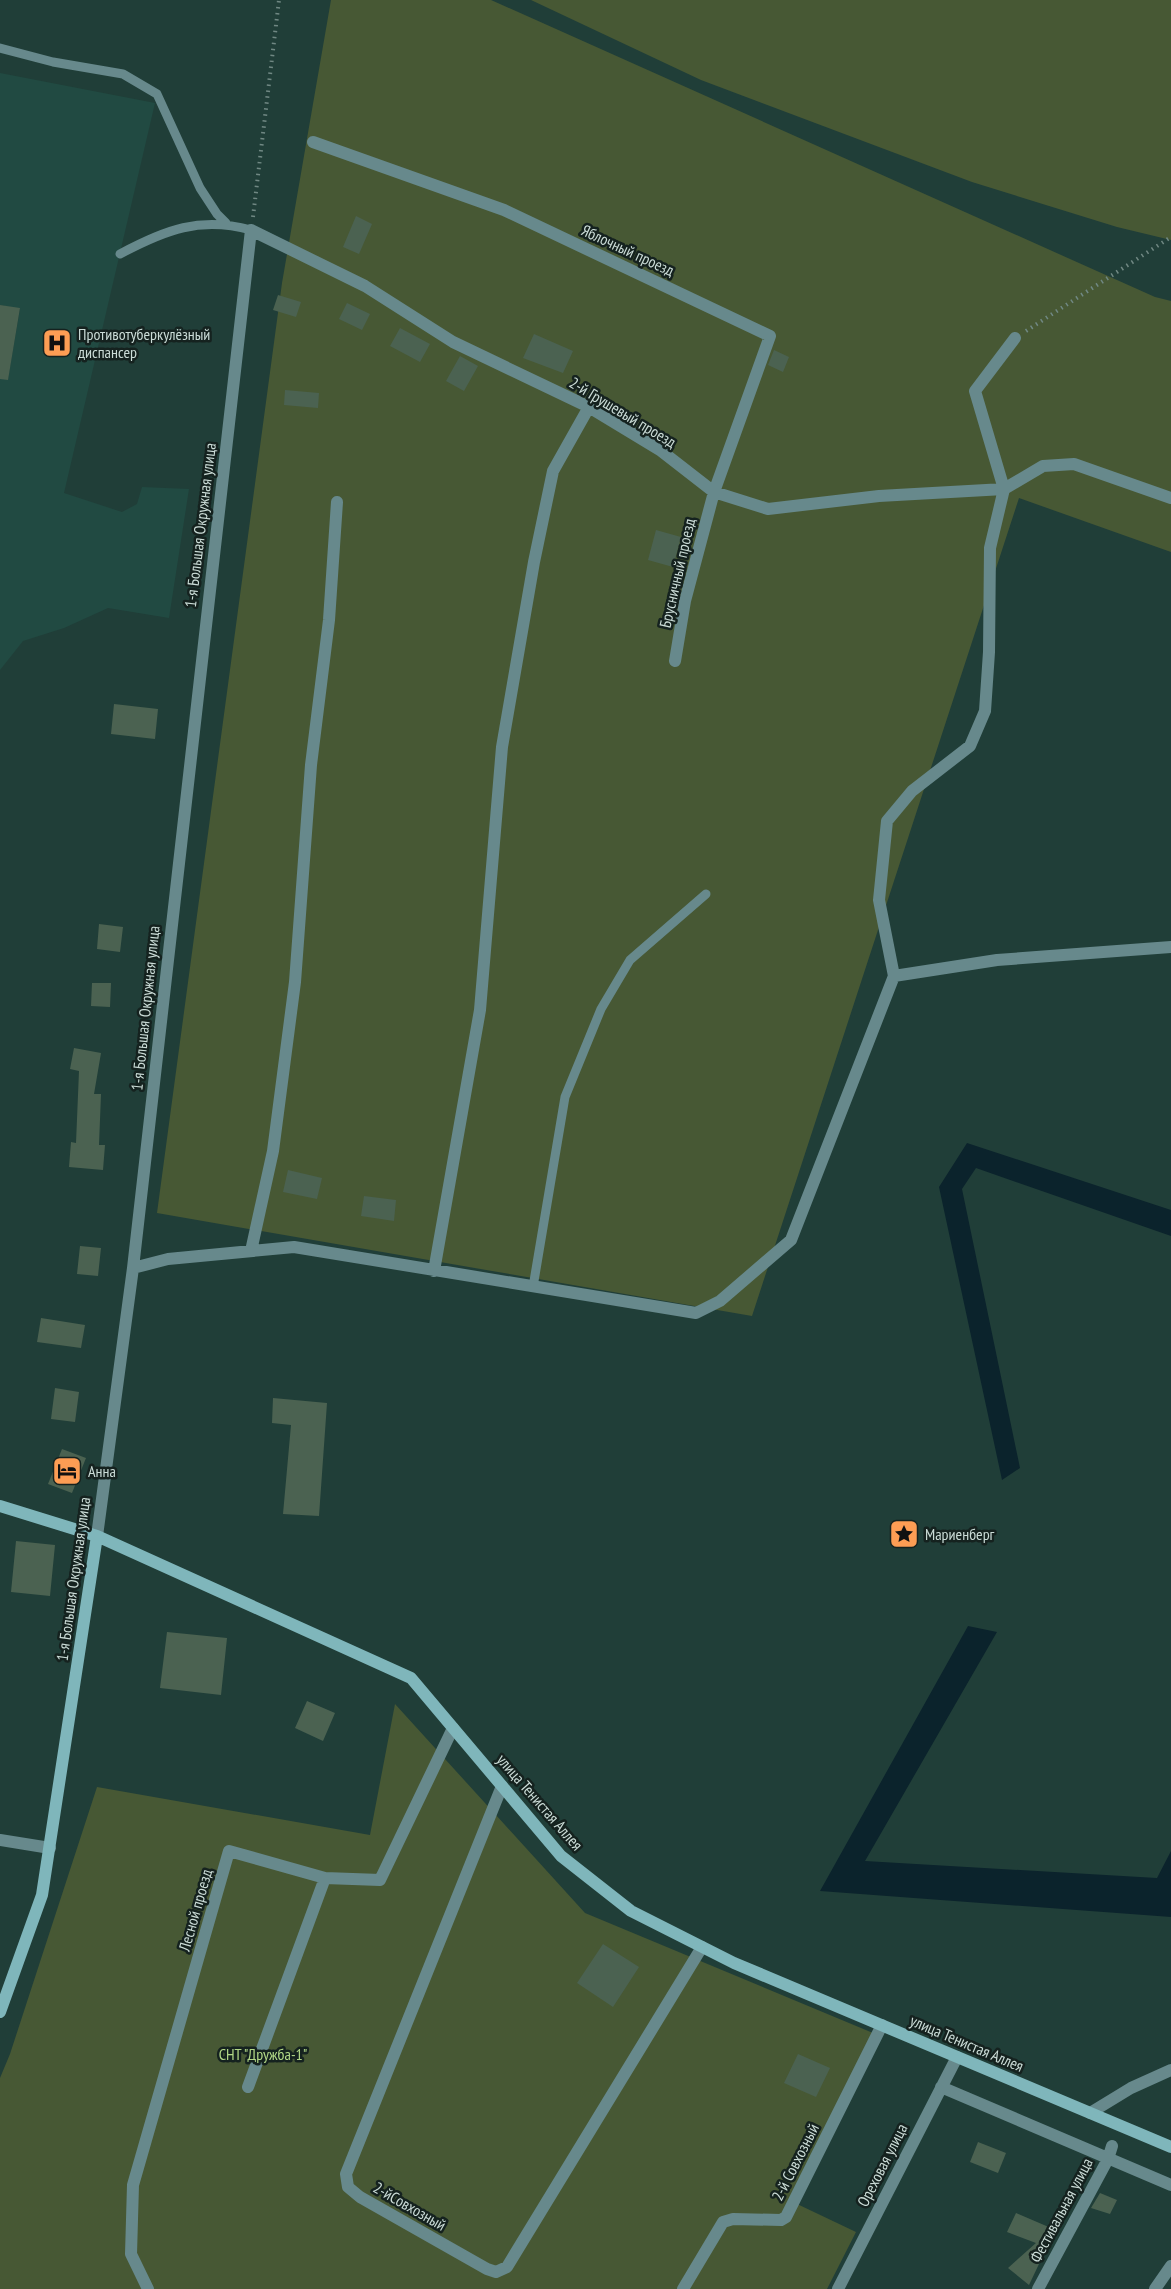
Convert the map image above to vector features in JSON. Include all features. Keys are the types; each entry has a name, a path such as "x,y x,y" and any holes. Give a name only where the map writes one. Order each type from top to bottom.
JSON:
{"main road":[{"name":"улица Тенистая Аллея","path":"0,1506 97,1536 411,1678 561,1856 631,1911 702,1947 1171,2147"},
{"name":"1-я Большая Окружная улица","path":"0,2012 42,1895 97,1536"}],"street":[{"name":"Яблочный проезд","path":"313,142 504,210 770,336 714,492"},
{"name":"2-й Грушевый проезд","path":"251,230 365,286 453,342 589,407 660,450 714,492 768,509 879,496 1004,489"},
{"name":"1-я Большая Окружная улица","path":"97,1536 134,1268 251,230"},
{"path":"134,1268 168,1259 294,1247 696,1313 720,1301 791,1240 894,976 879,900 887,820 912,791 970,746 985,711 989,652 990,548 1004,489 975,391 1015,338"},
{"path":"434,1271 480,1010 502,747 534,562 553,471 589,407"},
{"path":"1004,489 1042,466 1074,464 1171,498"},
{"name":"Брусничный проезд","path":"675,661 685,601 714,492"},
{"path":"251,1251 273,1151 295,982 311,765 329,620 337,502"},
{"path":"894,976 997,960 1171,947"},
{"name":"Лесной проезд","path":"148,2289 131,2254 133,2185 229,1851 325,1878 380,1880 453,1728"},
{"name":"2-йСовхозный","path":"502,1786 346,2174 348,2187 354,2192 487,2269 496,2272 507,2267 702,1947"},
{"path":"0,1840 50,1848"},
{"path":"248,2087 325,1878"},
{"name":"2-й Совхозный","path":"683,2289 727,2219 781,2220 786,2217 882,2025"},
{"name":"Ореховая улица","path":"838,2289 957,2057"},
{"path":"1090,2113 1131,2088 1171,2070"},
{"path":"941,2088 1110,2152 1171,2186"},
{"name":"Фестивальная улица","path":"1038,2289 1110,2152"},
{"path":"1155,2289 1171,2266"}],"lane":[{"path":"0,48 53,62 123,74 157,94 201,188 217,214 226,223"},
{"path":"120,254 164,232 191,225 226,223 251,230"},
{"path":"533,1287 565,1097 601,1009 630,960 706,894"}],"path":[{"path":"251,230 279,0"},
{"path":"1015,338 1171,237"}],"shaded area":[{"name":"Противотуберкулёзный диспансер","path":"0,73 155,103 64,493 122,512 137,504 142,487 189,489 169,618 108,608 64,628 23,641 0,670 0,377 8,378 20,309 0,305"}],"green space":[{"path":"331,0 491,0 1155,297 1171,301 1171,552 1019,498 752,1316 157,1213 282,283"},
{"path":"531,0 1171,0 1171,240 1117,227 972,182 701,80"},
{"name":"СНТ \"Дружба-1\"","path":"395,1704 585,1913 873,2033 795,2203 856,2232 827,2289 0,2289 0,2078 10,2054 97,1787 370,1835"}],"water":[{"path":"967,1143 1171,1210 1171,1236 976,1168 962,1189 1020,1468 1002,1480 939,1187"},
{"path":"968,1626 997,1632 865,1861 1157,1878 1171,1851 1171,1917 820,1891"}],"building":[{"path":"356,216 372,224 359,254 343,247"},
{"path":"278,295 301,302 296,317 273,310"},
{"path":"347,303 370,314 362,330 339,319"},
{"path":"0,305 20,308 8,380 0,379"},
{"path":"400,328 430,344 420,362 390,346"},
{"path":"534,334 573,351 563,373 523,358"},
{"path":"774,350 789,357 783,372 768,365"},
{"path":"460,356 478,366 464,391 446,381"},
{"path":"285,390 319,393 318,408 284,405"},
{"path":"656,530 681,537 673,567 648,560"},
{"path":"114,704 158,709 155,739 111,734"},
{"path":"99,924 123,927 120,952 97,949"},
{"path":"92,983 111,983 110,1007 91,1006"},
{"path":"74,1048 101,1053 94,1094 101,1094 99,1145 105,1145 103,1170 69,1167 71,1142 76,1143 79,1071 70,1069"},
{"path":"288,1170 322,1178 317,1199 283,1192"},
{"path":"364,1196 396,1200 394,1221 361,1216"},
{"path":"80,1246 101,1248 98,1276 77,1274"},
{"path":"41,1318 85,1325 81,1348 37,1342"},
{"path":"55,1388 79,1392 75,1422 51,1419"},
{"path":"273,1398 327,1403 319,1516 283,1514 291,1425 272,1423"},
{"name":"Анна","path":"62,1449 86,1458 72,1493 48,1484"},
{"path":"16,1541 55,1545 50,1596 11,1592"},
{"path":"167,1632 227,1638 221,1695 160,1688"},
{"path":"307,1701 335,1713 323,1741 295,1728"},
{"path":"603,1944 639,1967 613,2007 577,1983"},
{"path":"798,2054 830,2068 816,2097 784,2083"},
{"path":"978,2142 1006,2153 998,2173 970,2162"},
{"path":"1100,2193 1117,2200 1110,2214 1091,2208"},
{"path":"1016,2213 1051,2228 1058,2224 1029,2285 1008,2268 1036,2243 1007,2232"}],"place":[{"name":"Противотуберкулёзный диспансер","path":"57,343"},
{"name":"Анна","path":"67,1471"},
{"name":"Мариенберг","path":"904,1534"}]}
